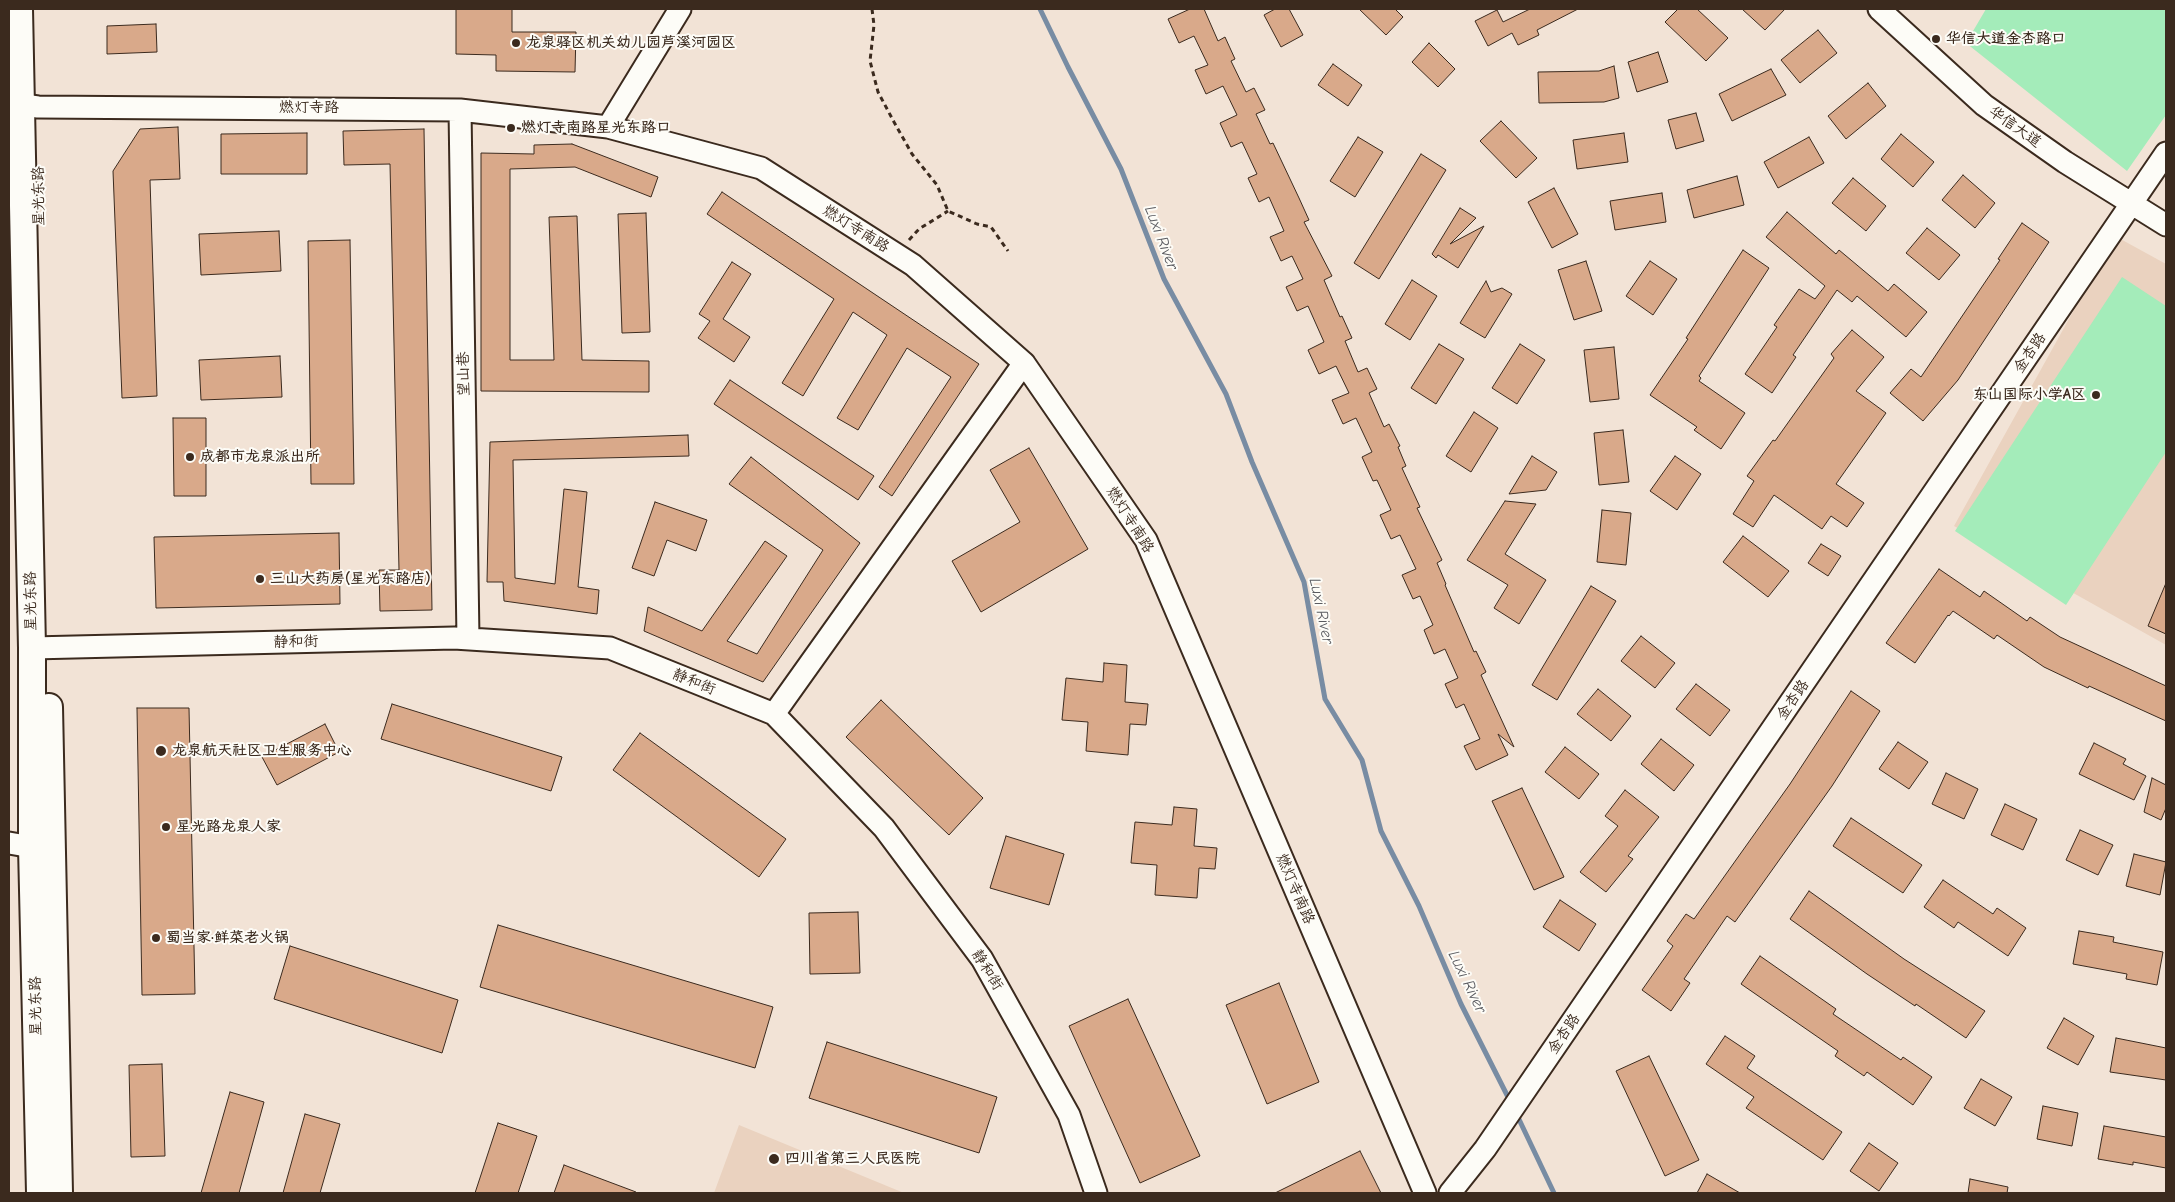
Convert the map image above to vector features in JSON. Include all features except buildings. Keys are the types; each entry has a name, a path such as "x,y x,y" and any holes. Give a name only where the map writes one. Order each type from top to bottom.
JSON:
{"main road":[{"name":"星光东路","path":"19,9 59,1193"},
{"name":"星光东路","path":"22,105 36,9"},
{"name":"星光东路","path":"40,647 20,845 40,1193"}],"street":[{"path":"608,127 680,9"},
{"name":"华信大道","path":"1879,9 1984,105 2065,162 2166,225"},
{"name":"燃灯寺路","path":"22,105 460,110 608,127"},
{"name":"望山巷","path":"460,110 468,639"},
{"name":"燃灯寺南路","path":"608,127 761,168 913,265 1024,363 1146,540 1425,1193"},
{"name":"金杏路","path":"1450,1193 1486,1149 2166,153"},
{"path":"774,714 1024,363"},
{"name":"静和街","path":"40,647 468,639 610,648 774,714 884,828 982,959 1069,1115 1096,1193"}],"path":[{"path":"872,9 874,25 870,61 878,92 912,154 937,185 948,211 977,224 991,227 1008,251"},
{"path":"896,254 919,229 948,211"}],"shaded area":[{"name":"东山国际小学A区","path":"2115,236 2166,264 2166,645 1954,526"},
{"name":"四川省第三人民医院","path":"739,1125 904,1193 714,1193"}],"green space":[{"path":"1986,9 2166,9 2166,115 2127,171 1966,43"},
{"name":"东山国际小学A区","path":"2122,277 2166,306 2166,452 2066,605 1955,531"}],"waterway":[{"name":"Luxi River","path":"1040,9 1121,169 1164,279 1226,394 1252,462 1304,582 1325,699 1362,760 1381,831 1419,906 1461,1004 1511,1103"},
{"name":"Luxi River","path":"1516,1113 1554,1193"}],"place":[{"name":"华信大道金杏路口","path":"1936,39"},
{"name":"龙泉驿区机关幼儿园芦溪河园区","path":"516,43"},
{"name":"燃灯寺南路星光东路口","path":"511,128"},
{"name":"东山国际小学A区","path":"2096,395"},
{"name":"成都市龙泉派出所","path":"190,457"},
{"name":"三山大药房(星光东路店)","path":"260,579"},
{"name":"龙泉航天社区卫生服务中心","path":"161,751"},
{"name":"星光路龙泉人家","path":"166,827"},
{"name":"蜀当家·鲜菜老火锅","path":"156,938"},
{"name":"四川省第三人民医院","path":"774,1159"}]}
